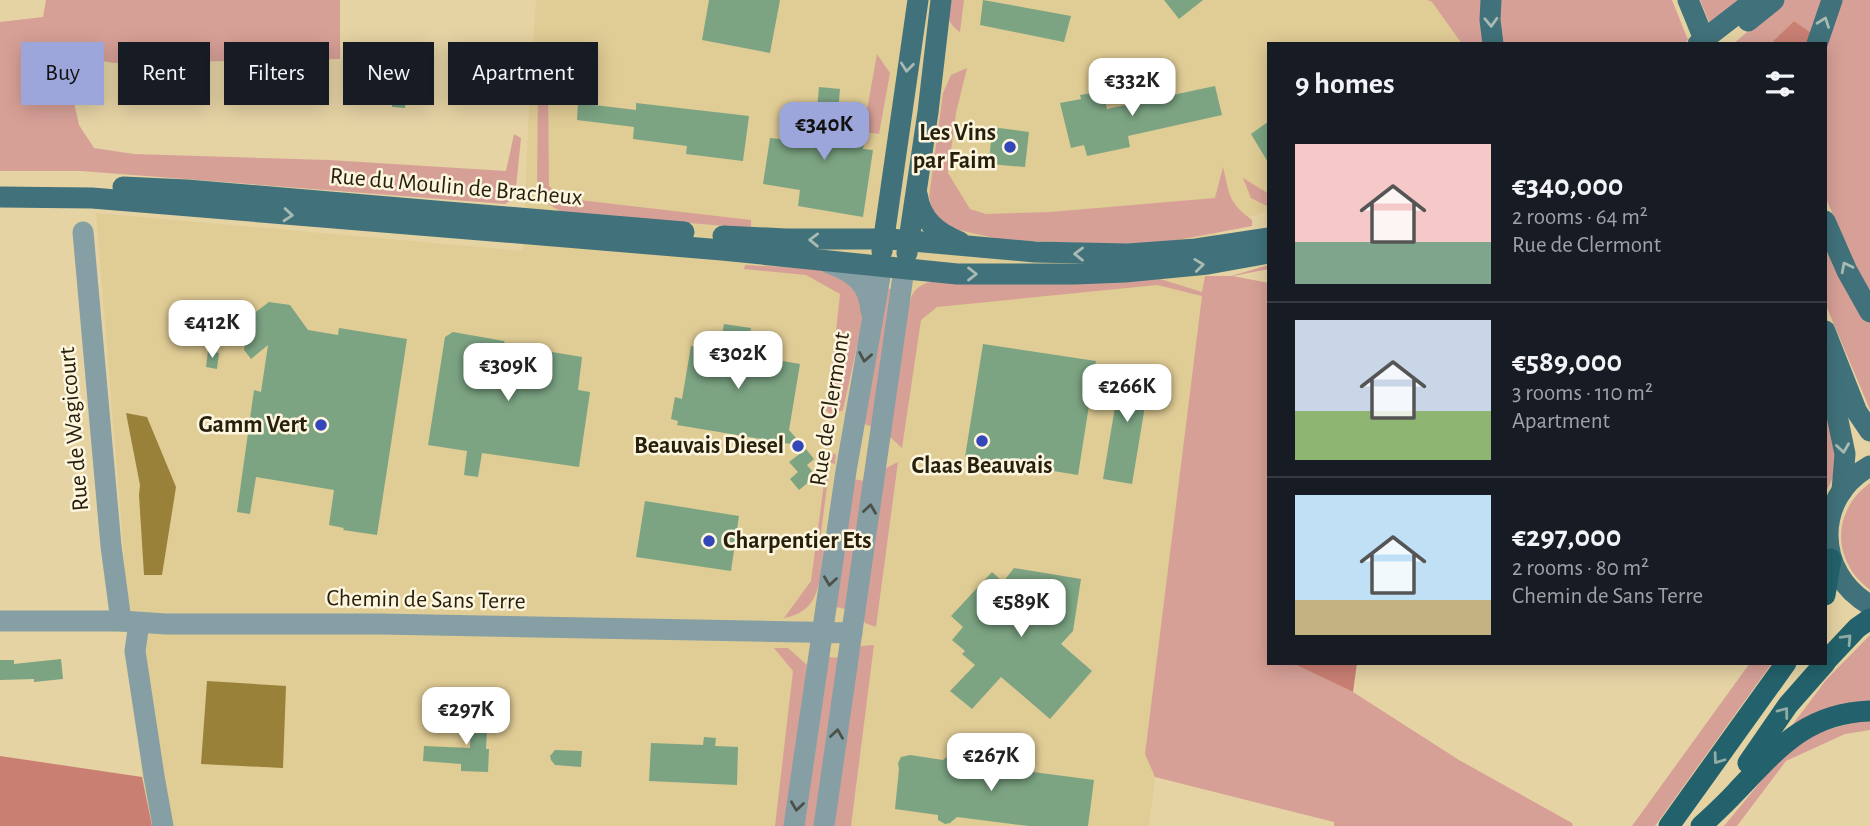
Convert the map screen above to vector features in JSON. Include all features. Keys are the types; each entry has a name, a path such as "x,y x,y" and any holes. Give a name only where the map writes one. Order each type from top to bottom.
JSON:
{"highway":[{"path":"1827,583 1831,559"},
{"path":"1827,661 1857,628 1870,619"},
{"path":"1668,826 1785,665"},
{"path":"1701,826 1760,748 1788,705 1823,665"},
{"path":"1701,826 1789,739 1817,723 1870,712"}],"main road":[{"name":"Rue de Clermont","path":"882,265 882,239 918,0"},
{"path":"904,269 928,112 941,0"},
{"path":"1492,0 1490,20 1493,42"},
{"path":"1688,0 1705,42"},
{"path":"1701,42 1755,0"},
{"path":"1722,42 1774,0"},
{"path":"1818,42 1832,0"},
{"name":"Rue du Moulin de Bracheux","path":"0,183 187,190 766,239 882,239 1048,253 1128,254"},
{"path":"916,187 922,212 931,225 949,238 972,246"},
{"name":"Rue du Moulin de Bracheux","path":"0,197 92,198 814,258 972,274 1107,273 1186,267 1267,253"},
{"path":"1827,226 1847,271 1870,312"},
{"path":"1128,254 1267,227"},
{"path":"1128,254 1196,249 1267,238"},
{"path":"1827,336 1857,412 1870,431"},
{"path":"1827,368 1845,454 1842,491"},
{"path":"1870,466 1852,479 1842,491 1830,514 1827,531 1831,559 1838,574 1848,588 1870,605"}],"street":[{"name":"Rue de Wagicourt","path":"83,232 109,531 130,622 163,826"},
{"path":"814,258 846,269 858,278 869,298 871,324"},
{"name":"Rue de Clermont","path":"794,826 850,444 882,265"},
{"path":"824,826 904,269"},
{"path":"850,444 878,453"},
{"name":"Chemin de Sans Terre","path":"0,621 852,632"}],"shaded area":[{"path":"46,0 340,0 340,59 329,59 329,42 224,42 224,61 210,61 210,42 118,42 118,63 114,63 104,61 104,42 21,42 21,105 75,105 79,125 94,148 134,154 329,160 506,171 514,134 521,138 515,198 505,204 81,171 0,171 0,22 43,17"},
{"path":"536,0 1427,0 1432,2 1461,42 1267,42 1267,212 1220,225 1205,276 1145,754 1155,777 1149,826 152,826 142,777 96,213 523,251 529,105 598,105 598,42 533,42"},
{"path":"950,0 964,0 960,32 949,18"},
{"path":"1427,0 1484,0 1485,42 1461,42 1432,2"},
{"path":"1498,0 1672,0 1688,40 1686,42 1498,42"},
{"path":"1700,0 1738,0 1710,24"},
{"path":"1785,0 1826,0 1813,34 1794,21 1772,42 1735,42"},
{"path":"1842,0 1870,0 1870,293 1827,201 1827,44"},
{"path":"1794,21 1813,34 1811,42 1772,42"},
{"path":"877,54 890,73 879,134 863,132"},
{"path":"967,68 956,113 948,173 970,209 986,214 1050,212 1215,198 1223,167 1231,197 1238,208 1252,220 1252,226 1178,240 1126,245 1003,240 941,226 936,222 929,197 943,93 951,75"},
{"path":"538,105 548,105 549,186 562,198 751,220 751,228 563,213 537,197"},
{"path":"1243,178 1267,193 1267,206 1251,198"},
{"path":"1827,236 1870,319 1870,410 1827,308"},
{"path":"745,265 824,269 853,281 865,310 843,410 830,414 821,405 828,404 840,294 806,275 744,269"},
{"path":"1267,266 1267,269 1233,276 1267,283 1267,665 1296,665 1353,692 1459,760 1573,826 1334,826 1334,822 1155,777 1145,754 1202,296 1157,285 937,307 921,320 902,448 889,436 910,303 917,288 926,283 939,279 1160,279 1202,292 1205,276 1231,276"},
{"path":"883,288 892,289 874,422 871,426 864,421"},
{"path":"1827,411 1837,453 1836,471 1827,490"},
{"path":"126,413 147,417 176,487 162,575 144,575 140,485"},
{"path":"828,453 836,454 835,464 830,463 820,541 824,546 817,591 806,608 784,618 811,581"},
{"path":"898,462 876,627 865,623 862,618 882,470"},
{"path":"851,479 866,481 846,609 831,606"},
{"path":"1870,483 1870,590 1857,579 1848,565 1841,536 1848,508 1857,494"},
{"path":"1870,635 1870,707 1817,715 1793,724 1826,680"},
{"path":"874,645 851,826 831,826 856,651 861,646"},
{"path":"774,648 788,648 807,665 786,826 775,826 793,671"},
{"path":"824,657 841,658 817,826 801,826"},
{"path":"1296,665 1357,665 1353,692"},
{"path":"1749,665 1771,665 1655,826 1632,826"},
{"path":"207,681 286,686 283,768 201,764"},
{"path":"1870,721 1870,730 1845,734 1786,761 1737,826 1724,826 1781,757 1820,732 1855,722"},
{"path":"0,756 142,777 152,826 0,826"}],"building":[{"path":"709,0 780,0 770,53 702,40"},
{"path":"983,0 1071,16 1064,42 980,25"},
{"path":"1164,0 1203,0 1179,19"},
{"path":"1215,86 1222,115 1128,136 1130,147 1087,156 1084,145 1071,148 1060,103 1081,99 1080,95 1103,91 1107,109"},
{"path":"819,87 840,89 837,126 866,130 863,149 873,150 863,217 798,206 800,190 763,184 770,138 807,142 814,110 817,110"},
{"path":"636,103 749,116 743,161 686,154 687,146 633,139 634,127 577,120 578,105 636,110"},
{"path":"392,105 405,105 405,108"},
{"path":"1267,122 1267,161 1251,134"},
{"path":"992,127 1029,132 1025,167 989,164"},
{"name":"Gamm Vert","path":"269,302 290,305 308,330 338,335 339,328 407,339 377,535 329,525 334,490 256,477 250,514 237,512 254,390 261,392 268,345 251,359 244,350 249,317"},
{"path":"724,324 751,328 747,355 800,364 789,430 803,446 677,425 678,421 671,419 675,397 682,399 691,346 719,351"},
{"path":"453,332 582,357 578,390 590,392 579,467 482,453 478,477 464,475 467,451 428,445 445,337"},
{"path":"983,344 1096,361 1078,475 965,457"},
{"path":"208,351 219,353 217,369 206,367"},
{"path":"1122,365 1151,370 1132,484 1103,479"},
{"path":"806,449 814,459 807,465 816,476 799,490 790,479 798,472 789,462"},
{"path":"645,501 739,516 731,571 636,557"},
{"path":"1014,568 1081,579 1073,631 1061,644 1092,671 1050,719 1001,677 972,709 950,691 975,665 962,654 965,651 952,640 963,627 951,616 992,572 1003,582"},
{"path":"61,659 63,679 34,682 34,679 0,680 0,660 14,660 14,664"},
{"path":"471,708 488,709 488,772 461,771 461,764 423,761 424,746 470,748"},
{"path":"704,737 716,738 715,746 738,747 737,785 649,781 651,743 703,745"},
{"path":"555,750 582,751 581,767 555,765 550,756"},
{"path":"952,753 965,763 1094,780 1088,826 1029,826 957,817 945,824 938,820 938,815 895,809 898,763 901,757 910,755 943,760"}],"place":[{"name":"Les Vins par Faim","path":"1010,147"},
{"name":"Gamm Vert","path":"321,425"},
{"name":"Claas Beauvais","path":"982,441"},
{"name":"Beauvais Diesel","path":"798,446"},
{"name":"Charpentier Ets","path":"709,541"}]}
